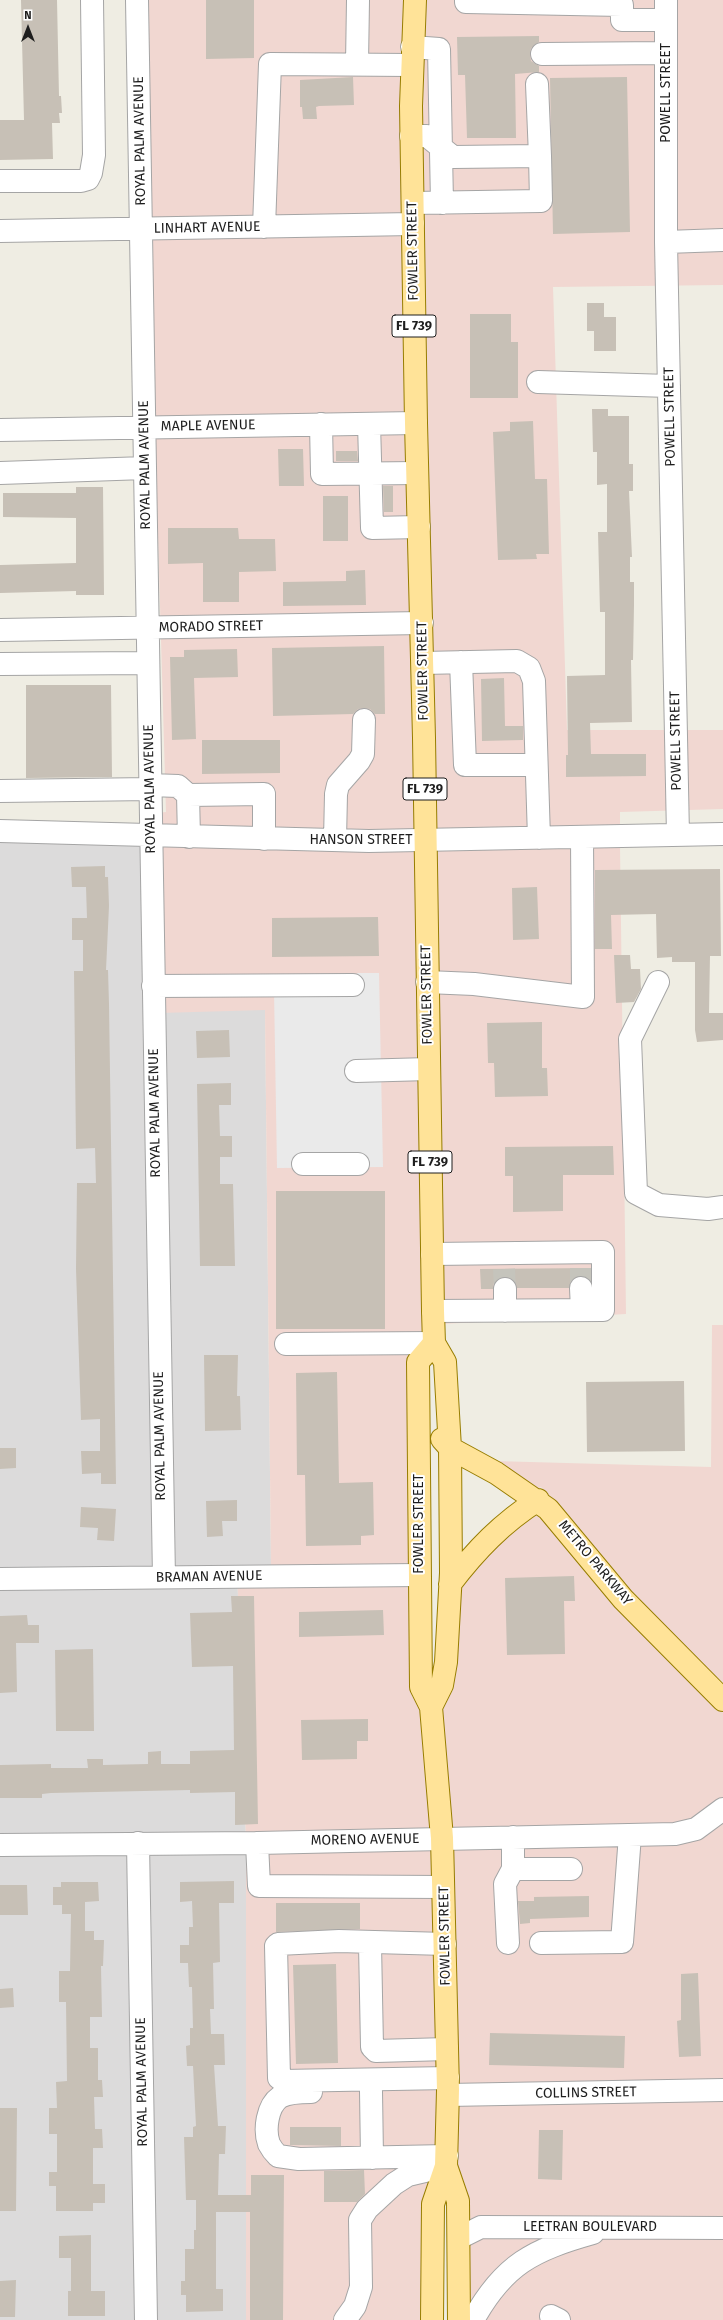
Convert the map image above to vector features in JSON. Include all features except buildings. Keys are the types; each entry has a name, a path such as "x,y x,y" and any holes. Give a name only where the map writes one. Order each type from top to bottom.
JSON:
{"main road":[{"name":"FOWLER STREET","path":"415,0 411,65 411,136 417,473 423,663 433,1312 434,1343 445,1362 450,1448 450,1584 446,1662 442,1685 431,1707"},
{"name":"FOWLER STREET","path":"434,1343 418,1362 421,1687 431,1707 442,1838 448,2087 447,2161 458,2201 459,2320"},
{"path":"419,1405 450,1448"},
{"name":"METRO PARKWAY","path":"450,1448 496,1473 538,1500 557,1518 623,1599 714,1687 723,1700"},
{"path":"450,1584 470,1558 512,1517 538,1500"},
{"path":"419,1575 434,1599 436,1666 442,1685"},
{"name":"FOWLER STREET","path":"432,2320 433,2204 447,2161"},
{"path":"432,2247 459,2238"}],"street":[{"path":"0,181 81,181 88,179 91,173 94,155 92,0"},
{"name":"ROYAL PALM AVENUE","path":"137,0 164,1577"},
{"path":"357,64 358,0"},
{"path":"466,0 466,2 578,2 622,5 622,20 666,10"},
{"name":"POWELL STREET","path":"666,10 666,242 678,835"},
{"path":"411,65 439,49 442,203"},
{"path":"542,54 666,53"},
{"path":"264,226 270,64 411,65 440,83"},
{"path":"411,136 427,136 453,157 540,156 538,84"},
{"path":"411,106 440,107"},
{"name":"LINHART AVENUE","path":"0,231 264,226 413,213 442,203 541,201 540,156"},
{"path":"666,242 723,240"},
{"path":"538,382 669,386"},
{"name":"MAPLE AVENUE","path":"0,430 416,423"},
{"path":"321,424 322,474 417,473"},
{"path":"369,424 369,473 372,528 419,527"},
{"path":"0,473 145,468"},
{"name":"MORADO STREET","path":"0,630 422,623"},
{"path":"423,663 517,661 529,668 534,681 539,838"},
{"path":"461,662 465,764 536,765"},
{"path":"0,664 148,663"},
{"path":"335,840 336,794 338,785 359,761 363,754 364,720"},
{"path":"0,791 178,786 188,795 264,794 264,839"},
{"path":"188,795 189,837"},
{"name":"HANSON STREET","path":"0,830 151,836 335,840 425,840 723,834"},
{"path":"427,982 474,984 584,997 582,837"},
{"path":"658,982 630,1039 636,1194 659,1205 708,1209 723,1207"},
{"path":"154,986 353,985"},
{"path":"356,1071 429,1069"},
{"path":"303,1164 358,1164"},
{"path":"432,1254 504,1270 581,1269 603,1252 603,1310 433,1312"},
{"path":"581,1269 582,1310"},
{"path":"504,1270 505,1311"},
{"path":"286,1344 434,1343"},
{"name":"BRAMAN AVENUE","path":"0,1579 419,1575"},
{"name":"MORENO AVENUE","path":"0,1845 257,1843 675,1834 696,1829 723,1809"},
{"path":"541,1943 622,1942 630,1835"},
{"path":"508,1943 505,1884 513,1869 513,1837"},
{"name":"ROYAL PALM AVENUE","path":"138,1843 146,2320"},
{"path":"257,1843 258,1886 443,1887"},
{"path":"513,1869 571,1869"},
{"path":"445,1944 370,1944 331,1942 278,1944 276,1946 279,2078 283,2081 448,2087"},
{"path":"370,1944 372,2047 376,2050 447,2049"},
{"path":"447,2161 372,2158 285,2158 278,2156 269,2145 267,2134 271,2108 281,2096 291,2093 448,2087"},
{"name":"COLLINS STREET","path":"448,2087 723,2090"},
{"path":"371,2091 372,2158"},
{"path":"344,2320 355,2306 361,2286 360,2220 367,2209 394,2184 408,2176 447,2161"},
{"path":"473,2320 486,2297 505,2274 531,2256 569,2240 615,2226"},
{"name":"LEETRAN BOULEVARD","path":"459,2238 481,2227 615,2226 723,2228"}],"shaded area":[{"path":"147,0 406,0 417,830 369,831 158,826 157,813 166,812 148,191"},
{"path":"424,0 723,0 723,285 553,287 567,730 723,730 723,809 620,812 620,826 434,830 419,84"},
{"path":"0,840 158,846 265,1010 271,1566 237,1567 246,1842 246,2320 0,2320"},
{"path":"160,846 417,850 425,1337 410,1578 412,1681 409,1683 412,1690 412,1697 415,1697 421,1707 419,1711 423,1713 433,1839 439,2095 438,2159 424,2240 421,2241 424,2248 424,2320 246,2320 246,1842 237,1566 271,1566 265,1010 159,1013"},
{"path":"620,846 626,1314 442,1324 434,849"},
{"path":"357,973 379,973 383,1167 277,1168 274,990 358,988"},
{"path":"712,1325 723,1325 723,1682 711,1673 629,1592 541,1487 538,1489 494,1461 711,1467"},
{"path":"537,1512 723,1713 723,2320 467,2320 456,2166 458,2160 455,2159 440,1713 448,1693 453,1691 451,1685 459,1587 500,1541"}],"tunnel":[{"path":"581,1268 581,1288"},
{"path":"504,1269 505,1289"}]}
